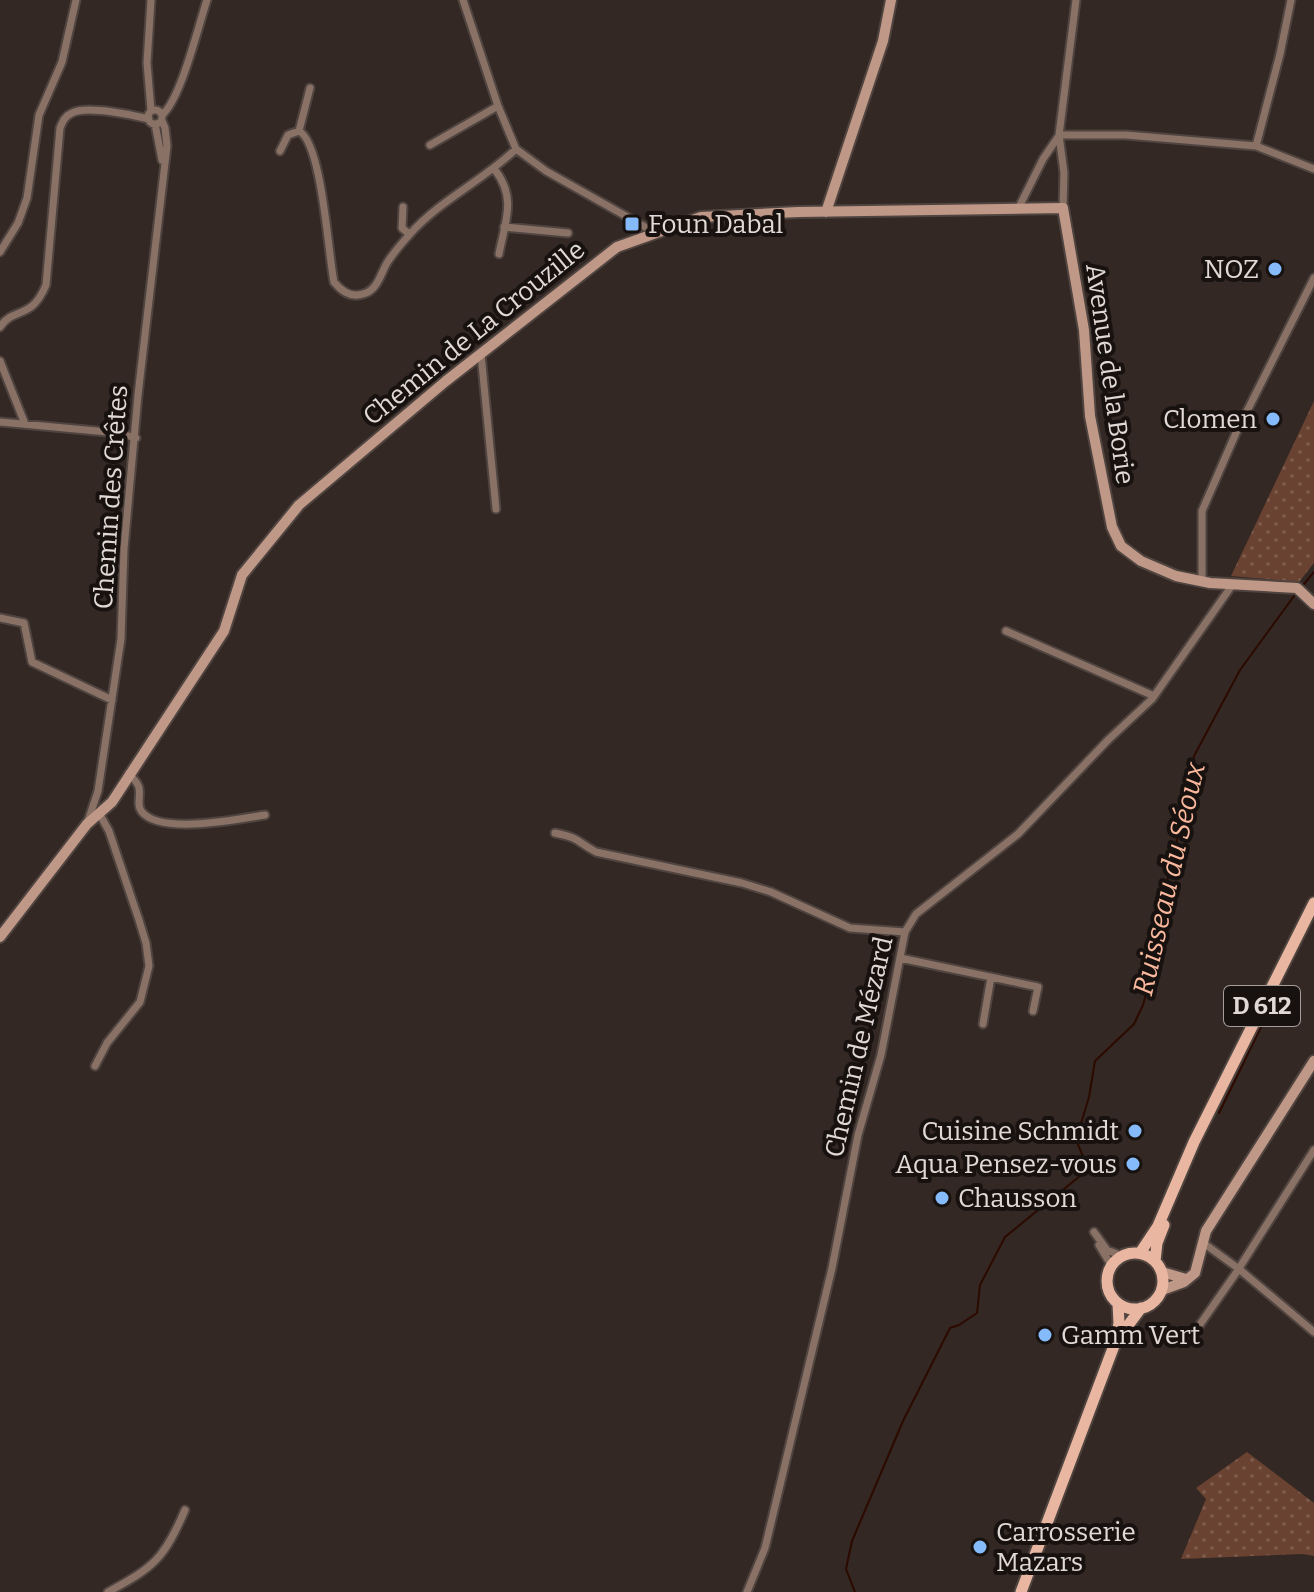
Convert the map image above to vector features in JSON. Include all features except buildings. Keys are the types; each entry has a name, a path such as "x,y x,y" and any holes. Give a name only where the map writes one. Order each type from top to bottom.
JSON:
{"main road":[{"name":"D 612","path":"1140,1253 1158,1226 1187,1156 1314,903"},
{"name":"D 612","path":"1155,1261 1162,1228 1211,1110"},
{"path":"1140,1253 1155,1261 1162,1272 1162,1290 1153,1303 1141,1308 1125,1307 1118,1304 1106,1281 1111,1265 1122,1256 1140,1253"},
{"path":"1021,1592 1115,1343 1119,1323 1118,1304"},
{"path":"1115,1343 1141,1308"}],"street":[{"path":"0,252 18,223 27,198 39,115 62,62 76,0"},
{"name":"Chemin des Crêtes","path":"87,824 98,791 121,639 124,549 138,395 167,146 165,128 154,116 150,92 148,49 151,0"},
{"path":"0,327 12,316 31,310 46,285 60,128 66,117 81,110 154,116 169,108 207,0"},
{"path":"463,0 498,106 516,149 546,171 654,232"},
{"path":"826,212 883,41 891,0"},
{"name":"Avenue de la Borie","path":"1076,0 1059,135 1064,173 1063,208 1084,330 1090,416 1112,527 1121,546 1141,561 1176,576 1202,581 1297,588 1314,604"},
{"path":"1256,146 1291,0"},
{"path":"299,131 310,88"},
{"path":"430,145 498,106"},
{"path":"280,151 288,135 299,131 306,135 311,144 324,206 334,282 341,291 353,295 368,292 409,234 425,218 495,170 516,149"},
{"path":"1018,209 1059,135 1126,135 1256,146 1314,169"},
{"path":"495,170 504,182 509,198 499,254"},
{"path":"403,207 402,228 409,234"},
{"name":"Chemin de La Crouzille","path":"0,937 87,824 112,802 224,631 242,575 299,505 481,354 617,247 701,217 1063,208"},
{"path":"504,227 568,233"},
{"path":"1202,581 1202,511 1236,433 1314,278"},
{"path":"481,354 496,509"},
{"path":"0,361 25,424"},
{"path":"0,422 118,433 136,438"},
{"name":"Chemin de Mézard","path":"747,1592 765,1548 832,1268 858,1135 881,1055 905,932 916,914 1018,834 1154,696 1233,584"},
{"path":"0,618 24,623 32,662 112,700"},
{"path":"1006,631 1154,696"},
{"path":"129,773 138,784 139,805 144,814 157,822 207,825 265,815"},
{"path":"95,1066 107,1043 140,1002 149,966 143,931 109,831 98,814"},
{"path":"555,833 578,837 586,847 596,852 699,873 771,892 850,928 905,932"},
{"path":"900,958 1038,987 1033,1011"},
{"path":"983,1024 991,977"},
{"path":"1162,1290 1188,1279 1197,1269 1202,1242 1219,1210 1314,1061"},
{"path":"1194,1333 1239,1269 1314,1150"},
{"path":"1111,1265 1094,1232 1107,1250 1122,1256"},
{"path":"1202,1242 1314,1332"},
{"path":"1162,1272 1175,1278 1188,1279"},
{"path":"108,1592 146,1571 170,1543 185,1510"}],"shaded area":[{"path":"1314,401 1314,563 1299,582 1231,576"},
{"path":"1247,1452 1314,1503 1314,1556 1181,1559 1206,1499 1196,1488"}],"waterway":[{"name":"Ruisseau du Séoux","path":"1304,584 1314,572"},
{"name":"Ruisseau du Séoux","path":"1083,1168 1085,1161 1076,1140 1089,1097 1095,1061 1134,1024 1143,1005 1155,961 1156,915 1176,845 1194,756 1240,670 1294,596"},
{"path":"1219,1113 1279,990"},
{"name":"Ruisseau du Séoux","path":"855,1592 846,1569 852,1541 903,1421 950,1328 977,1313 980,1285 1005,1237 1080,1176"}],"place":[{"name":"Foun Dabal","path":"632,224"},
{"name":"NOZ","path":"1275,269"},
{"name":"Clomen","path":"1273,419"},
{"name":"Cuisine Schmidt","path":"1135,1131"},
{"name":"Aqua Pensez-vous","path":"1133,1164"},
{"name":"Chausson","path":"942,1198"},
{"name":"Gamm Vert","path":"1045,1335"},
{"name":"Carrosserie Mazars","path":"980,1547"}]}
